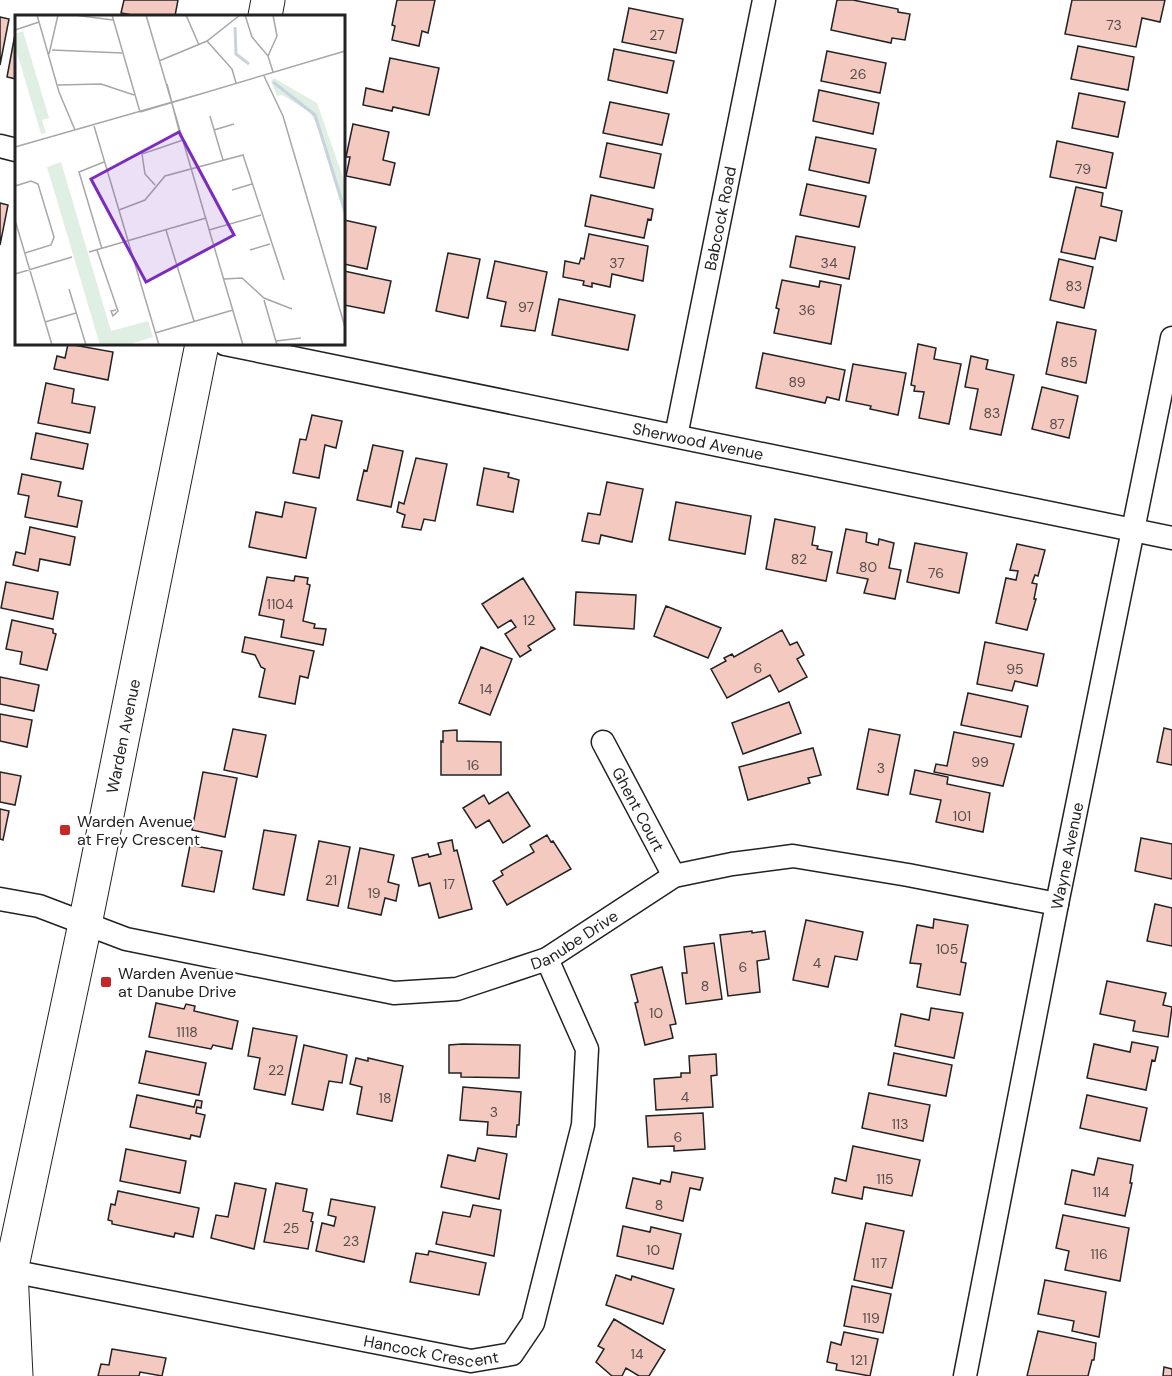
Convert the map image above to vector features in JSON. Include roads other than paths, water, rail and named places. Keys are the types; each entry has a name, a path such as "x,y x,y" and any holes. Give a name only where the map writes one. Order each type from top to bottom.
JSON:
{"main road":[{"path":"265,15 268,0"},
{"name":"Warden Avenue","path":"16,1376 5,1282 84,924 202,345"}],"street":[{"name":"Babcock Road","path":"676,436 764,0"},
{"path":"0,146 15,150"},
{"name":"Wayne Avenue","path":"965,1376 1057,904 1172,338"},
{"name":"Sherwood Avenue","path":"230,345 1172,538"},
{"name":"Ghent Court","path":"603,742 674,876"},
{"name":"Danube Drive","path":"0,898 39,906 126,939 394,993 457,989 547,959 674,876 732,864 793,856 908,875 1057,904"},
{"name":"Hancock Crescent","path":"5,1282 471,1361 512,1354 533,1323 583,1125 587,1049 547,959"}],"place":[{"name":"Warden Avenue at Frey Crescent","path":"65,830"},
{"name":"Warden Avenue at Danube Drive","path":"106,982"}]}
